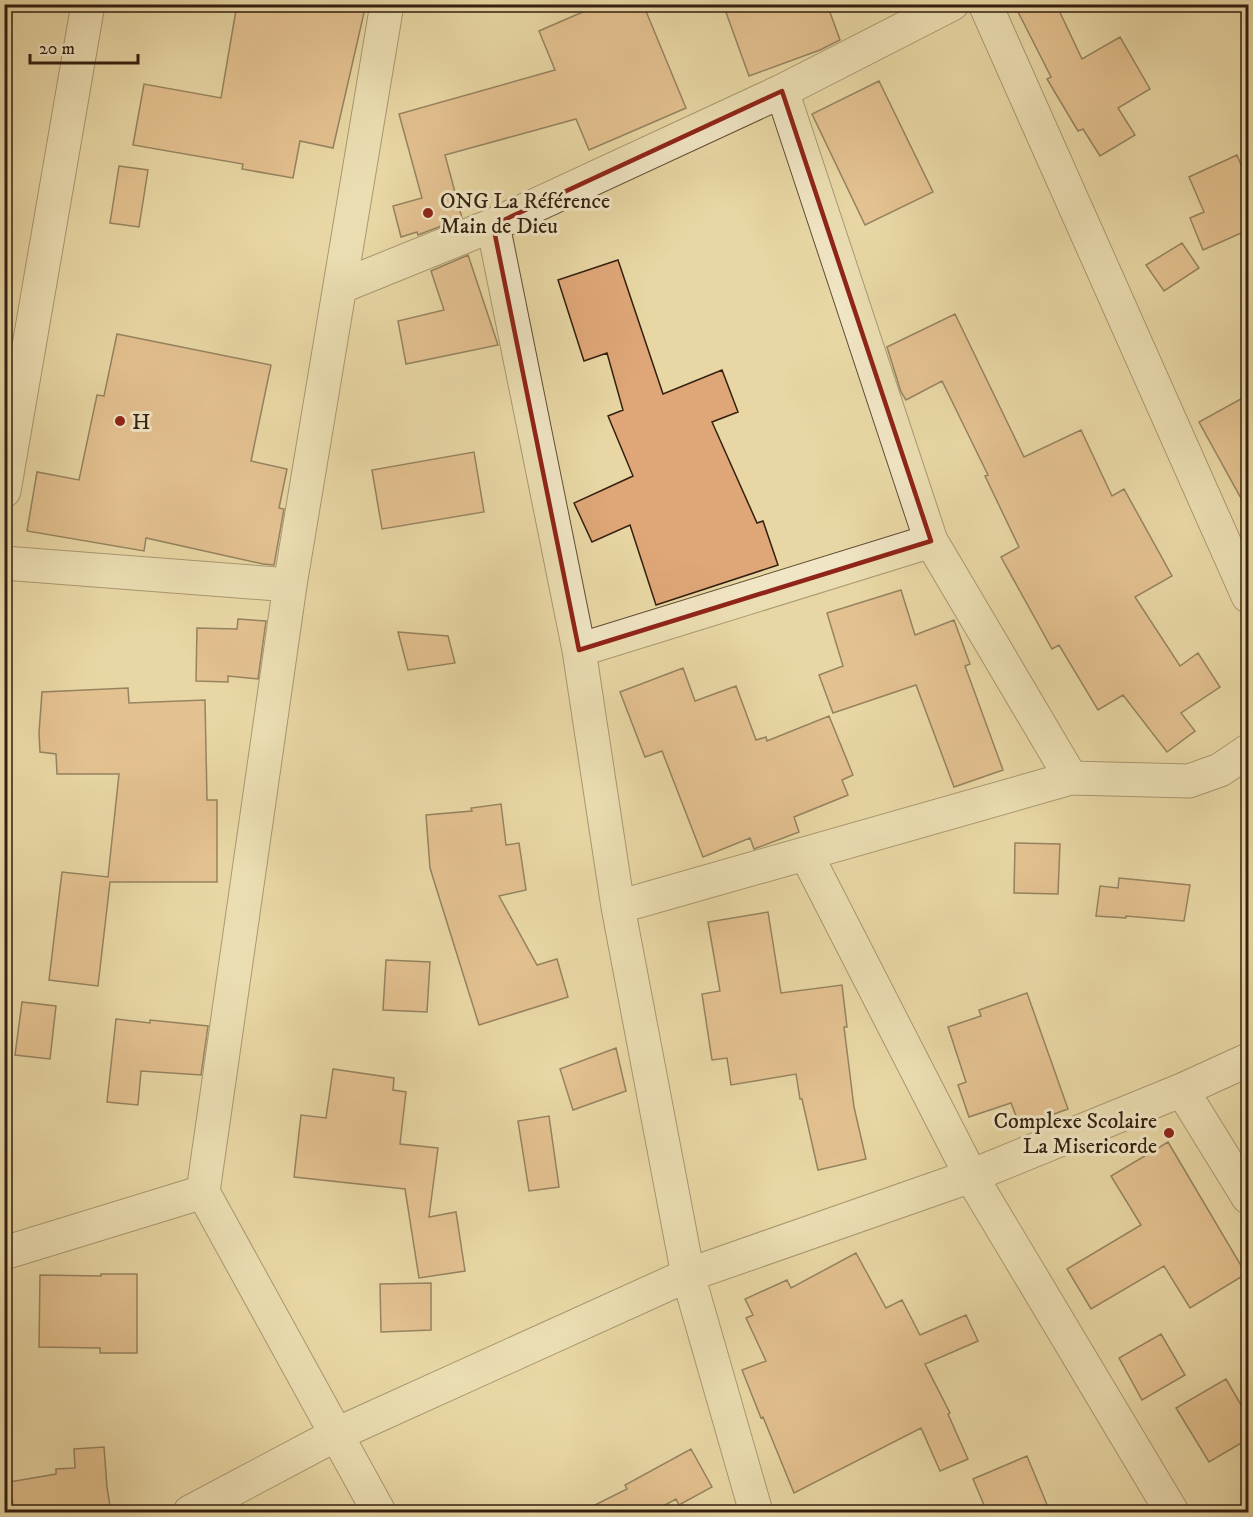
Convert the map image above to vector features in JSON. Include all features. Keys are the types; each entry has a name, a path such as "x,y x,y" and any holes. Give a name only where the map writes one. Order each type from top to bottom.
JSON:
{"street":[{"path":"4,491 88,4"},
{"path":"380,1512 202,1192 290,585 387,4"},
{"path":"340,287 493,225 782,91 951,4"},
{"path":"985,4 1248,596"},
{"path":"782,91 931,541 1071,778"},
{"path":"493,225 579,650 618,907 688,1275 756,1512"},
{"path":"579,650 931,541"},
{"path":"4,563 290,585"},
{"path":"618,907 1071,778 1189,781 1220,770 1248,752"},
{"path":"806,854 971,1176 1172,1512"},
{"path":"190,1512 337,1434 688,1275 971,1176 1182,1090 1248,1060"},
{"path":"1182,1090 1248,1197"},
{"path":"4,1253 202,1192"}],"highlighted area":[{"path":"782,91 931,541 579,650 493,225"}],"building":[{"path":"237,4 366,4 333,148 300,141 293,178 242,169 243,164 133,145 144,84 221,98"},
{"path":"601,4 643,4 686,108 589,150 576,119 445,155 462,218 418,235 417,232 401,237 393,206 422,198 399,114 555,70 539,31"},
{"path":"723,4 827,4 840,40 820,50 749,76"},
{"path":"1014,4 1056,4 1082,59 1120,37 1150,89 1118,108 1135,135 1100,156 1083,129 1078,131 1047,79 1051,77"},
{"path":"879,81 933,192 865,225 812,114"},
{"path":"1237,155 1248,182 1248,230 1203,250 1190,218 1204,212 1189,177"},
{"path":"119,166 148,170 139,227 110,223"},
{"path":"1182,243 1199,268 1164,291 1146,265"},
{"path":"468,255 498,345 406,364 398,321 444,310 431,271"},
{"path":"618,260 663,394 722,370 738,412 712,422 757,523 763,521 778,565 656,605 630,525 592,542 574,503 633,476 608,416 623,410 607,353 584,361 558,280"},
{"path":"955,314 1024,457 1081,430 1112,496 1124,489 1172,576 1135,597 1180,666 1198,653 1220,687 1181,713 1195,731 1167,752 1123,695 1098,710 1059,645 1052,649 1001,557 1019,547 985,476 988,475 942,381 906,400 901,392 887,347"},
{"path":"117,334 271,365 251,461 287,469 279,508 284,509 274,565 146,538 144,551 27,531 37,472 79,480 97,395 104,396"},
{"path":"1248,395 1248,511 1199,422"},
{"path":"474,452 484,512 382,529 372,470"},
{"path":"901,590 915,635 954,620 970,664 965,666 1003,770 954,787 916,685 833,713 819,675 843,666 827,613"},
{"path":"238,619 266,621 258,679 228,676 228,682 196,681 197,628 237,629"},
{"path":"398,632 448,636 455,663 408,670"},
{"path":"683,668 695,701 736,686 756,740 766,737 767,741 829,716 853,775 842,780 848,795 794,817 799,832 754,849 750,838 703,857 662,751 645,757 620,692"},
{"path":"128,688 129,703 205,700 207,800 217,800 217,882 110,882 98,986 49,980 62,872 108,877 119,774 57,774 56,754 40,752 42,692"},
{"path":"501,804 506,845 519,843 526,890 499,896 537,965 557,959 568,997 479,1025 430,868 426,815 472,811 471,808"},
{"path":"1015,843 1060,844 1058,894 1014,893"},
{"path":"1119,878 1190,885 1184,921 1096,916 1100,886 1118,888"},
{"path":"768,912 781,993 842,985 847,1027 844,1027 854,1107 866,1159 818,1170 796,1074 731,1085 727,1058 712,1060 702,994 720,991 708,922"},
{"path":"386,960 430,962 427,1012 383,1010"},
{"path":"1027,993 1068,1109 1020,1126 1011,1103 969,1117 958,1085 966,1082 948,1027 981,1016 979,1010"},
{"path":"22,1002 56,1006 50,1059 15,1055"},
{"path":"116,1019 208,1026 201,1075 141,1071 138,1105 107,1102"},
{"path":"616,1048 626,1091 573,1110 560,1069"},
{"path":"333,1069 394,1078 393,1090 406,1092 400,1144 438,1148 429,1217 456,1212 465,1271 419,1278 405,1189 294,1177 301,1115 326,1118"},
{"path":"549,1116 559,1187 529,1191 518,1121"},
{"path":"1168,1142 1246,1274 1190,1308 1164,1266 1091,1309 1067,1269 1141,1225 1111,1176"},
{"path":"856,1253 886,1308 902,1300 920,1335 966,1315 978,1341 925,1364 950,1413 948,1414 968,1459 940,1471 921,1428 794,1493 742,1370 766,1361 746,1318 753,1315 745,1299 787,1280 791,1288"},
{"path":"101,1274 137,1274 137,1353 100,1353 100,1348 39,1347 40,1275 101,1276"},
{"path":"431,1283 431,1330 381,1332 380,1284"},
{"path":"1161,1334 1185,1375 1142,1400 1119,1358"},
{"path":"1226,1379 1248,1417 1248,1439 1209,1462 1176,1408"},
{"path":"104,1447 111,1512 14,1512 9,1482 56,1474 56,1469 75,1468 74,1449"},
{"path":"691,1449 712,1487 679,1505 676,1499 652,1512 581,1512 627,1489 625,1485"},
{"path":"1027,1456 1050,1512 987,1512 973,1479"}],"place":[{"name":"ONG La Référence Main de Dieu","path":"428,213"},
{"name":"H","path":"120,421"},
{"name":"Complexe Scolaire La Misericorde","path":"1169,1133"}]}
